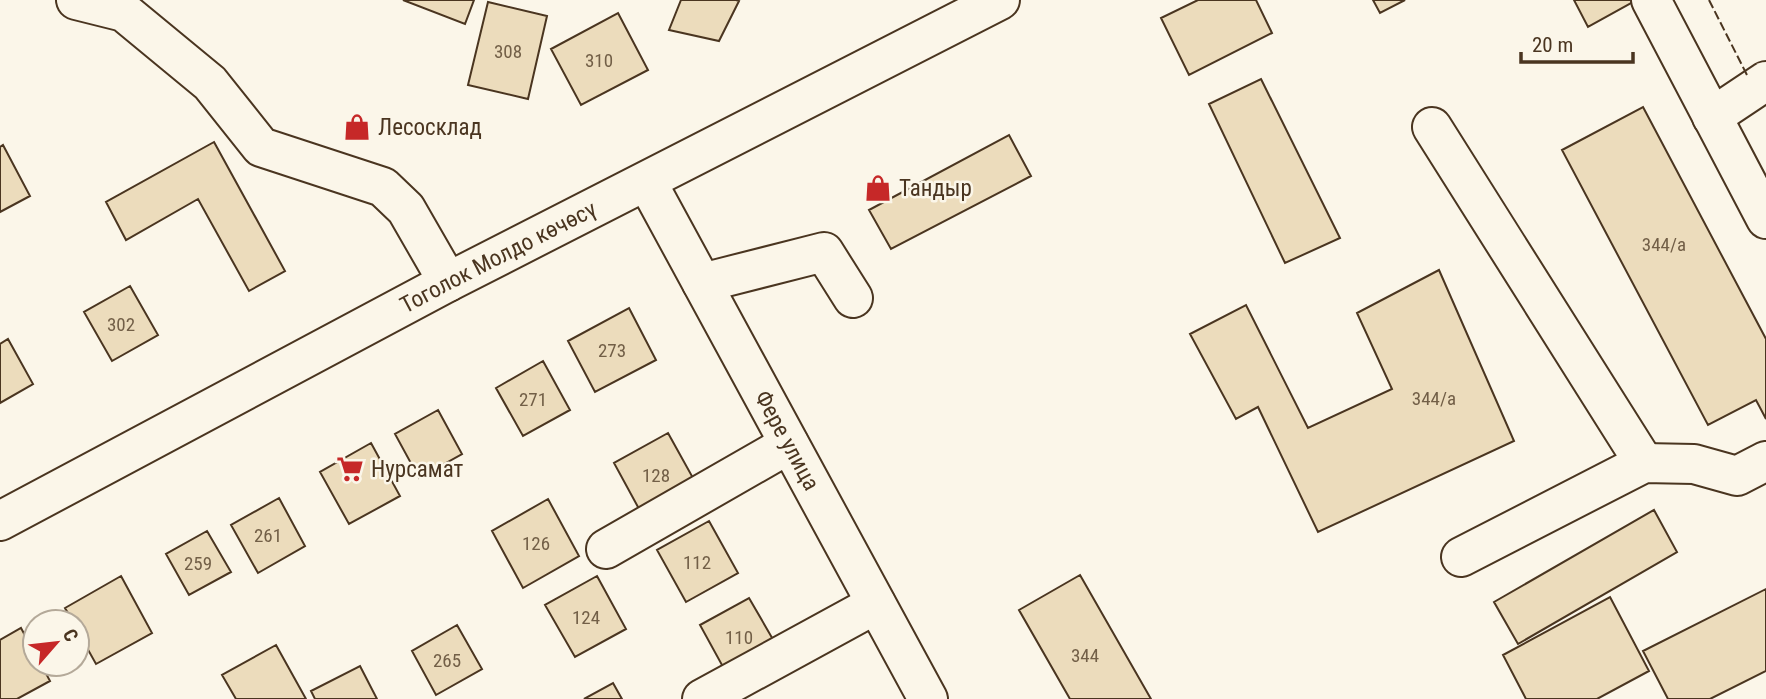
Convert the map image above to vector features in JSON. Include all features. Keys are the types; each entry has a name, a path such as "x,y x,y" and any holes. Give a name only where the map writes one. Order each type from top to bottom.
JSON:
{"street":[{"path":"76,0 124,12 210,83 261,147 383,187 406,209 449,282"},
{"name":"Тоголок Молдо көчөсү","path":"0,521 449,282 1000,0"},
{"path":"1651,0 1712,117 1749,154 1766,219"},
{"path":"1712,117 1766,81"},
{"path":"1432,127 1643,463"},
{"name":"Фере улица","path":"647,182 928,699"},
{"path":"702,283 824,252 853,298"},
{"path":"606,549 789,444"},
{"path":"1461,557 1643,463 1695,464 1737,476 1766,461"},
{"path":"702,699 876,604"}],"building":[{"path":"403,0 474,0 465,24"},
{"path":"681,0 739,1 719,41 669,30"},
{"path":"1198,0 1256,0 1272,33 1189,75 1161,18"},
{"path":"1373,0 1405,0 1380,13"},
{"path":"1574,0 1635,0 1635,1 1588,27"},
{"path":"488,2 547,16 528,99 468,85"},
{"path":"618,13 648,70 581,105 551,49"},
{"path":"1261,79 1340,238 1285,263 1209,104"},
{"path":"1643,107 1766,339 1766,419 1756,400 1708,425 1562,150"},
{"path":"1009,135 1031,176 891,249 869,210"},
{"path":"214,142 285,271 249,291 198,199 126,240 106,202"},
{"path":"3,145 30,196 0,212 0,147"},
{"path":"1439,270 1514,441 1318,532 1258,407 1236,419 1190,334 1246,305 1308,428 1392,389 1357,313"},
{"path":"130,286 158,335 112,361 84,312"},
{"path":"629,308 656,360 595,392 568,341"},
{"path":"8,339 33,384 0,403 0,344"},
{"path":"543,361 570,410 523,436 496,388"},
{"path":"438,410 462,454 419,478 395,434"},
{"path":"668,433 698,487 644,518 614,463"},
{"path":"371,443 400,496 349,524 320,472"},
{"path":"279,498 305,546 258,573 231,525"},
{"path":"548,499 579,556 523,588 492,531"},
{"path":"1654,510 1677,552 1518,644 1494,602"},
{"path":"709,521 738,573 686,602 657,550"},
{"path":"207,531 231,572 189,595 166,554"},
{"path":"1080,575 1151,699 1070,699 1019,610"},
{"path":"121,576 152,633 96,664 91,655 91,608 65,608"},
{"path":"597,576 626,629 575,657 545,605"},
{"path":"1766,589 1766,671 1710,699 1668,699 1643,651"},
{"path":"1610,597 1649,671 1597,699 1526,699 1503,655"},
{"path":"749,598 778,648 728,676 700,625"},
{"path":"457,625 482,669 436,695 412,651"},
{"path":"21,628 21,678 48,678 50,681 17,699 0,699 0,640"},
{"path":"276,645 306,699 236,699 222,675"},
{"path":"360,666 377,699 315,699 311,691"},
{"path":"613,683 622,699 584,699"}],"fence":[{"path":"1709,0 1748,77"}],"place":[{"name":"Лесосклад","path":"357,127"},
{"name":"Тандыр","path":"878,188"},
{"name":"Нурсамат","path":"350,469"}]}
